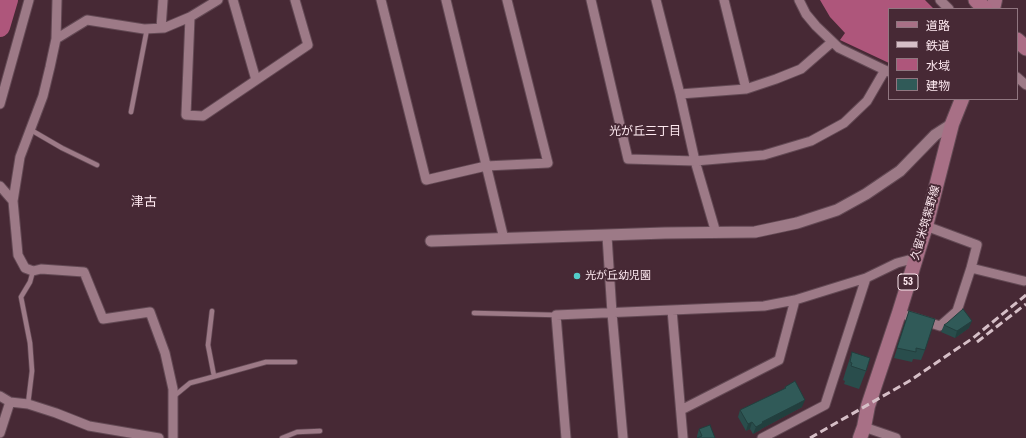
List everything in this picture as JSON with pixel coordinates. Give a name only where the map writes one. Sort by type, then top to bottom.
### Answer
[{"type":"highway","points":[[976,0],[991,5]]},
{"type":"highway","points":[[1018,41],[1026,48]]},
{"type":"main road","name":"久留米筑紫野線","points":[[862,433],[868,406],[926,226],[959,100]]},
{"type":"street","points":[[0,104],[29,0]]},
{"type":"street","points":[[57,0],[56,38],[43,96],[20,157],[13,201],[18,255],[25,268],[33,271],[41,269],[84,272],[103,319],[150,312],[165,352],[172,389],[173,438]]},
{"type":"street","points":[[160,28],[163,0]]},
{"type":"street","points":[[56,38],[87,20],[147,29],[160,28],[190,17],[218,0]]},
{"type":"street","points":[[233,0],[256,80]]},
{"type":"street","points":[[190,17],[186,115],[203,116],[308,45],[296,0]]},
{"type":"street","points":[[381,0],[426,180],[486,166],[548,163],[507,0]]},
{"type":"street","points":[[446,0],[504,239]]},
{"type":"street","points":[[591,0],[628,160],[695,160],[764,154],[811,141],[844,123],[867,101],[887,71],[839,48],[816,26],[806,14],[799,0]]},
{"type":"street","points":[[656,0],[695,160],[716,233]]},
{"type":"street","points":[[724,0],[746,89]]},
{"type":"street","points":[[940,0],[948,8]]},
{"type":"street","points":[[680,94],[746,89],[801,69],[832,42]]},
{"type":"street","points":[[1018,78],[1026,85]]},
{"type":"street","points":[[431,241],[755,232],[798,223],[837,210],[866,194],[900,171],[935,136],[952,124]]},
{"type":"street","points":[[0,186],[13,201]]},
{"type":"street","points":[[899,313],[940,326],[957,311],[971,268],[977,245],[926,226]]},
{"type":"street","points":[[607,236],[623,438]]},
{"type":"street","points":[[566,438],[556,315],[764,306],[795,300],[866,278],[897,263],[916,258]]},
{"type":"street","points":[[971,268],[1024,281]]},
{"type":"street","points":[[762,438],[825,405],[866,278]]},
{"type":"street","points":[[681,410],[779,360],[795,300]]},
{"type":"street","points":[[672,310],[683,438]]},
{"type":"street","points":[[0,396],[10,402],[28,404],[89,426],[159,438]]},
{"type":"street","points":[[0,434],[10,402]]},
{"type":"street","points":[[862,433],[896,438]]},
{"type":"lane","points":[[131,112],[147,29]]},
{"type":"lane","points":[[30,130],[97,165]]},
{"type":"lane","points":[[28,404],[32,371],[30,343],[21,297],[30,282],[33,271]]},
{"type":"lane","points":[[212,311],[208,345],[214,376]]},
{"type":"lane","points":[[474,313],[556,315]]},
{"type":"lane","points":[[173,397],[190,383],[214,376],[266,362],[295,362]]},
{"type":"lane","points":[[282,438],[297,432],[320,431]]},
{"type":"water","points":[[820,0],[925,0],[933,8],[888,8],[888,63],[840,40],[845,33],[830,17]]},
{"type":"building","points":[[963,309],[972,321],[957,331],[944,325],[947,323]]},
{"type":"building","points":[[909,311],[935,319],[925,350],[916,348],[916,352],[897,348]]},
{"type":"building","points":[[852,352],[870,358],[866,371],[851,366],[852,363],[850,362]]},
{"type":"building","points":[[795,381],[805,400],[762,422],[763,423],[756,427],[752,422],[748,424],[740,410],[786,388],[785,387]]},
{"type":"building","points":[[710,425],[715,438],[697,438],[702,436],[699,429]]},
{"type":"waterway","points":[[0,27],[8,0]]},
{"type":"railway","points":[[810,438],[911,380],[973,338],[1026,295]]},
{"type":"railway","points":[[977,342],[1026,304]]},
{"type":"place","name":"光が丘幼児園","points":[[577,276]]},
{"type":"district","name":"光が丘三丁目","points":[[645,132]]},
{"type":"district","name":"津古","points":[[144,203]]}]
